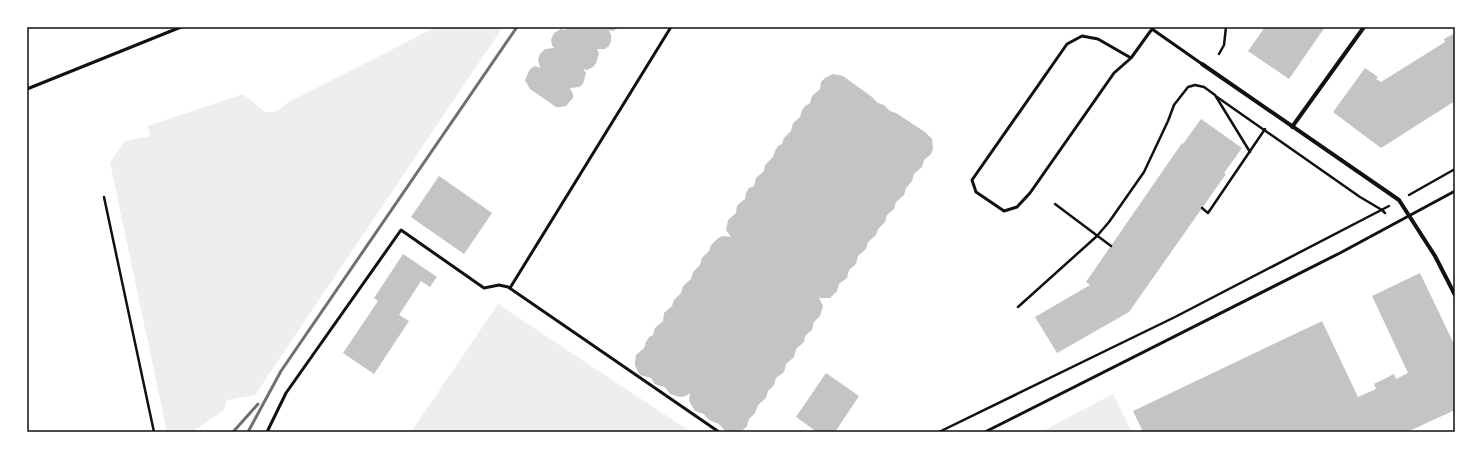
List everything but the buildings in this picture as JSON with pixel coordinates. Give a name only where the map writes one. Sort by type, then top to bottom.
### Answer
[{"type":"street","points":[[1292,127],[1364,27]]},
{"type":"street","points":[[1202,64],[1399,200],[1436,256],[1455,295]]},
{"type":"lane","points":[[27,89],[181,27]]},
{"type":"lane","points":[[510,288],[671,27]]},
{"type":"lane","points":[[1132,58],[1098,39],[1082,36],[1067,44],[972,180],[976,192],[1004,211],[1017,207],[1030,193],[1114,73],[1132,58],[1150,28],[1202,64]]},
{"type":"lane","points":[[985,432],[1263,293],[1411,216],[1455,191]]},
{"type":"lane","points":[[267,432],[286,393],[401,230],[484,288],[499,285],[510,288],[719,432]]},
{"type":"path","points":[[1219,54],[1224,46],[1226,27]]},
{"type":"path","points":[[1199,86],[1200,82]]},
{"type":"path","points":[[1018,307],[1097,236],[1109,222],[1144,172],[1174,106],[1188,87],[1195,85],[1204,87],[1385,213]]},
{"type":"path","points":[[1215,95],[1250,152]]},
{"type":"path","points":[[1202,208],[1208,212],[1265,129]]},
{"type":"path","points":[[1416,191],[1455,169]]},
{"type":"path","points":[[104,197],[154,432]]},
{"type":"path","points":[[1055,204],[1111,246]]},
{"type":"path","points":[[939,432],[1175,316],[1386,208]]},
{"type":"shaded area","points":[[436,27],[503,27],[255,395],[227,400],[224,410],[192,432],[167,432],[110,163],[124,141],[150,136],[148,126],[243,94],[265,112],[275,112],[289,102]]},
{"type":"shaded area","points":[[498,304],[691,432],[411,432]]},
{"type":"shaded area","points":[[1113,394],[1132,432],[1041,432]]},
{"type":"railway","points":[[248,432],[281,371],[517,27]]},
{"type":"railway","points":[[233,432],[258,404]]}]
